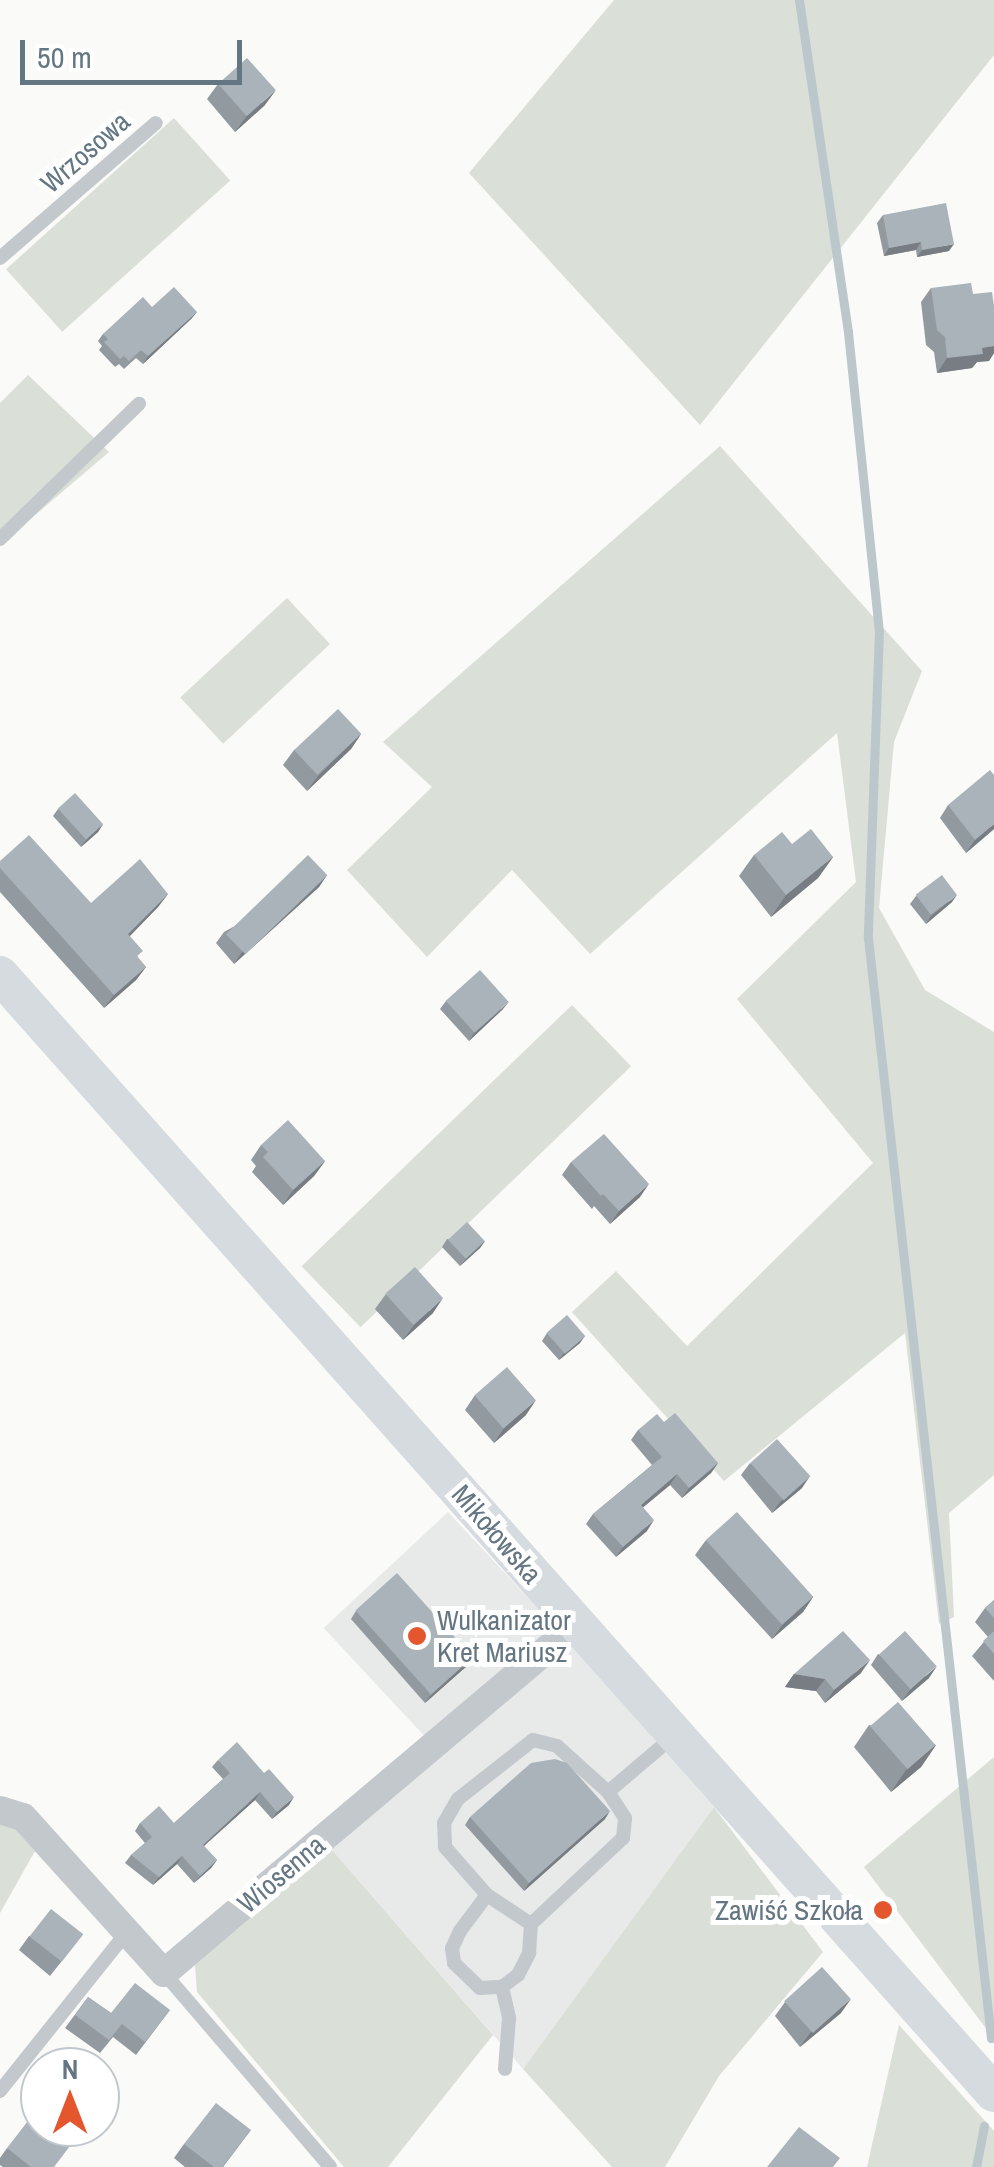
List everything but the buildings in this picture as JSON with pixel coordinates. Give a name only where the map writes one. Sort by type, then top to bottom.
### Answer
[{"type":"main road","name":"Mikołowska","points":[[0,976],[994,2093]]},
{"type":"street","name":"Wiosenna","points":[[164,1973],[576,1624]]},
{"type":"street","points":[[0,1810],[23,1817],[164,1973]]},
{"type":"lane","name":"Wrzosowa","points":[[0,258],[156,124]]},
{"type":"lane","points":[[0,538],[140,404]]},
{"type":"lane","points":[[608,1792],[675,1734]]},
{"type":"lane","points":[[487,1895],[452,1948],[454,1963],[465,1978],[480,1988],[502,1987],[518,1975],[529,1953],[531,1924],[623,1838],[625,1818],[608,1792],[568,1754],[544,1740],[520,1746],[483,1778],[449,1812],[442,1835],[444,1847],[487,1895],[531,1924]]},
{"type":"lane","points":[[0,2091],[127,1932]]},
{"type":"lane","points":[[164,1973],[330,2167]]},
{"type":"lane","points":[[502,1987],[509,2018],[504,2069]]},
{"type":"shaded area","points":[[614,0],[994,0],[994,55],[700,425],[469,173]]},
{"type":"shaded area","points":[[174,118],[230,180],[62,332],[6,269]]},
{"type":"shaded area","points":[[28,375],[109,452],[0,545],[0,403]]},
{"type":"shaded area","points":[[720,446],[922,671],[894,742],[879,908],[925,990],[994,1032],[994,1475],[949,1513],[954,1617],[939,1624],[905,1333],[724,1481],[572,1312],[616,1271],[687,1346],[873,1163],[737,999],[856,882],[837,733],[590,954],[512,870],[427,957],[347,870],[432,787],[383,742]]},
{"type":"shaded area","points":[[287,598],[330,644],[223,744],[180,698]]},
{"type":"shaded area","points":[[572,1005],[631,1066],[361,1327],[302,1266]]},
{"type":"shaded area","points":[[448,1512],[556,1628],[432,1744],[324,1628]]},
{"type":"shaded area","points":[[569,1643],[714,1807],[523,2069],[332,1850]]},
{"type":"shaded area","points":[[994,1757],[994,2039],[864,1867]]},
{"type":"shaded area","points":[[714,1807],[823,1952],[719,2076],[665,2167],[612,2167],[523,2069]]},
{"type":"shaded area","points":[[0,1822],[13,1827],[35,1851],[0,1913]]},
{"type":"shaded area","points":[[332,1850],[493,2035],[388,2167],[344,2167],[197,1992],[195,1965]]},
{"type":"shaded area","points":[[899,2025],[994,2131],[994,2167],[867,2167]]},
{"type":"waterway","points":[[799,0],[848,332],[879,631],[868,938],[991,2038]]},
{"type":"waterway","points":[[976,2167],[984,2126]]},
{"type":"place","name":"Wulkanizator Kret Mariusz","points":[[417,1636]]},
{"type":"place","name":"Zawiść Szkoła","points":[[883,1910]]}]
